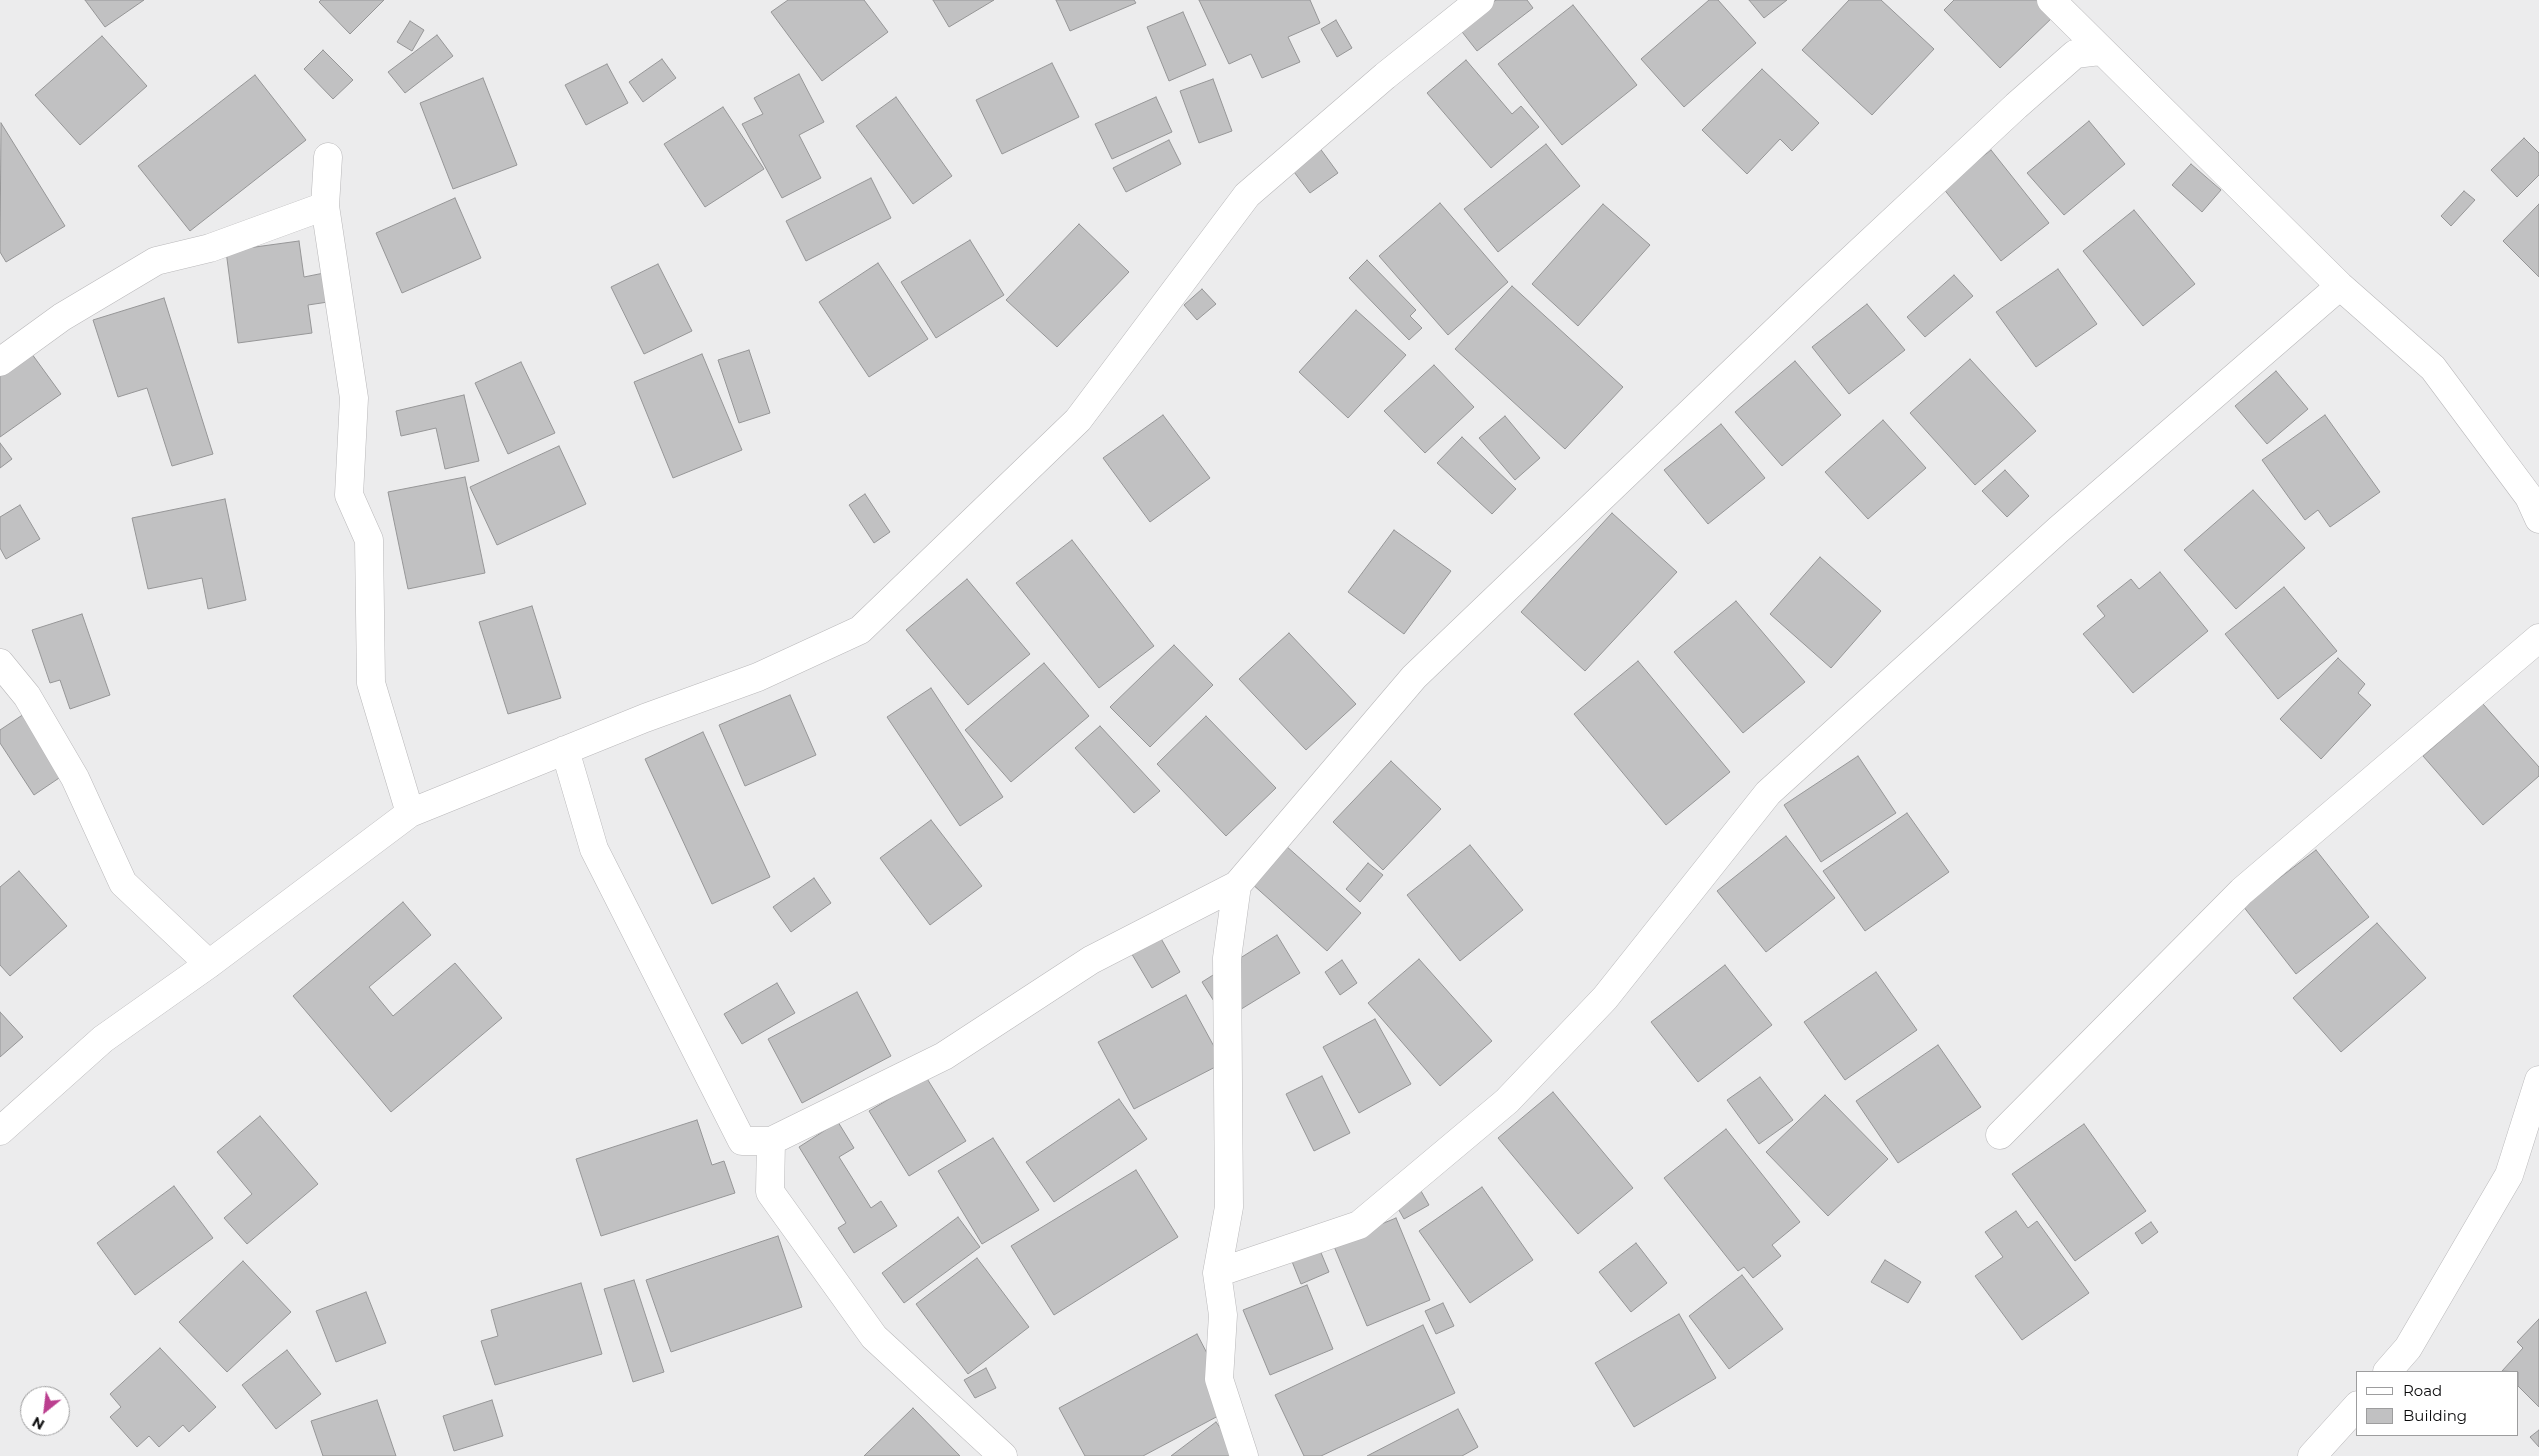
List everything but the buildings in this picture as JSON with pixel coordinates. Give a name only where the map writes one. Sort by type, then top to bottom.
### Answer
[{"type":"street","points":[[0,1132],[103,1039],[209,964],[410,813],[645,718],[758,677],[860,630],[1078,420],[1247,195],[1385,76],[1480,0]]},
{"type":"street","points":[[2051,0],[2100,51],[2340,286],[2433,368],[2529,498],[2539,519]]},
{"type":"street","points":[[565,750],[594,849],[742,1141],[771,1141],[944,1056],[1091,960],[1237,885],[1414,677],[1808,300],[2016,106],[2075,54],[2100,51]]},
{"type":"street","points":[[328,157],[325,206],[354,398],[349,495],[369,540],[371,683],[410,813]]},
{"type":"street","points":[[0,362],[62,317],[156,261],[210,248],[325,206]]},
{"type":"street","points":[[1217,1273],[1360,1225],[1507,1101],[1605,998],[1768,793],[2058,530],[2340,286]]},
{"type":"street","points":[[2000,1135],[2242,891],[2539,638]]},
{"type":"street","points":[[0,663],[26,696],[75,778],[123,883],[209,964]]},
{"type":"street","points":[[1237,885],[1226,958],[1229,1207],[1217,1273],[1223,1316],[1219,1378],[1244,1456]]},
{"type":"street","points":[[2388,1371],[2408,1348],[2509,1176],[2539,1080]]},
{"type":"street","points":[[771,1141],[770,1192],[874,1337],[1003,1456]]},
{"type":"street","points":[[2312,1456],[2356,1406]]}]
